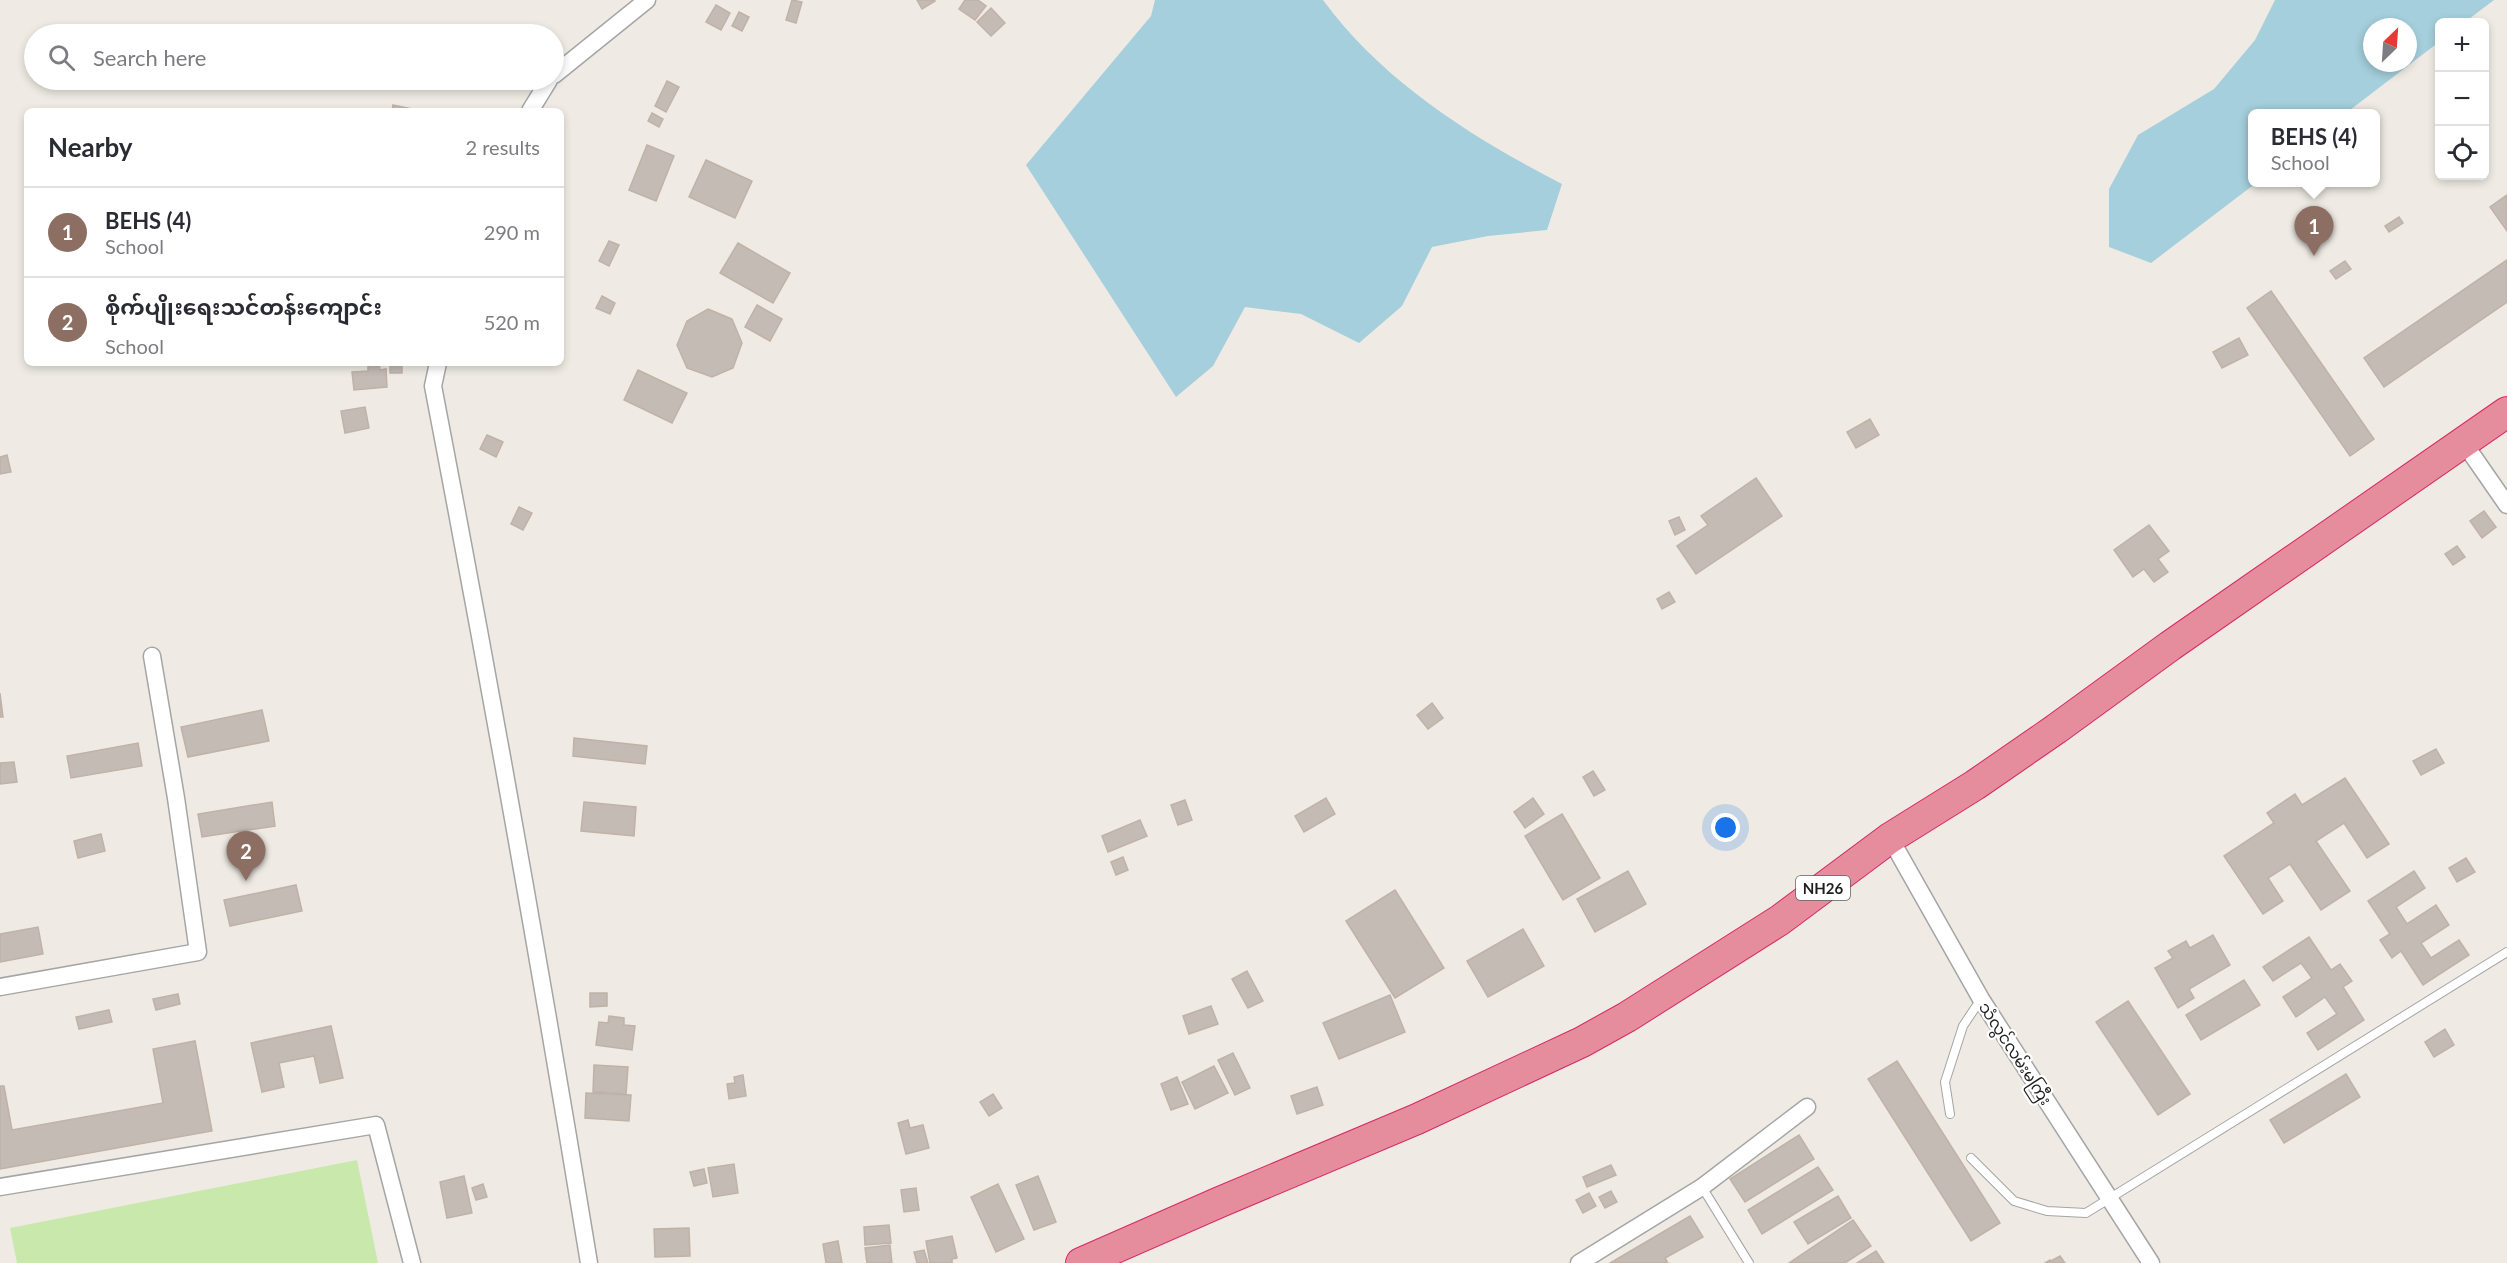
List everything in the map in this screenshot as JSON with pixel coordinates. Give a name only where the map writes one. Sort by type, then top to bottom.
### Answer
[{"type":"highway","name":"NH26","points":[[1081,1263],[1120,1255],[1417,1119],[1582,1042],[1673,989],[1780,920],[1890,838],[1975,785],[2170,646],[2507,412]]},
{"type":"street","points":[[564,67],[648,0]]},
{"type":"street","points":[[532,108],[543,90]]},
{"type":"street","points":[[437,366],[433,386],[487,668],[589,1263]]},
{"type":"street","points":[[2464,443],[2507,505]]},
{"type":"street","points":[[0,987],[198,952],[176,798],[152,656]]},
{"type":"street","name":"သံလွင်လမ်းမကြီး","points":[[1890,838],[1981,999],[2151,1263]]},
{"type":"street","points":[[1579,1263],[1702,1187],[1806,1107]]},
{"type":"street","points":[[0,1187],[376,1125],[412,1263]]},
{"type":"lane","points":[[1971,1158],[2014,1201],[2047,1211],[2086,1213],[2507,952]]},
{"type":"lane","points":[[1950,1114],[1945,1082],[1963,1026],[1981,999]]},
{"type":"lane","points":[[1702,1187],[1749,1263]]},
{"type":"green space","points":[[357,1160],[378,1263],[17,1263],[10,1228]]},
{"type":"water","points":[[1155,0],[1323,0],[1373,57],[1432,106],[1496,147],[1562,184],[1547,230],[1488,236],[1432,247],[1402,306],[1359,343],[1301,314],[1245,307],[1213,366],[1176,397],[1026,165],[1151,16]]},
{"type":"water","points":[[2275,0],[2494,0],[2470,18],[2435,18],[2435,45],[2417,59],[2417,18],[2363,18],[2363,72],[2400,72],[2351,109],[2248,109],[2248,187],[2251,187],[2151,263],[2109,247],[2109,189],[2138,135],[2214,89],[2255,40]]},
{"type":"building","points":[[792,0],[802,2],[796,23],[786,20]]},
{"type":"building","points":[[917,0],[934,0],[935,1],[922,9]]},
{"type":"building","points":[[965,0],[978,0],[986,6],[975,20],[959,9]]},
{"type":"building","points":[[716,5],[730,13],[721,30],[706,22]]},
{"type":"building","points":[[991,8],[1005,23],[991,36],[977,22]]},
{"type":"building","points":[[739,12],[749,17],[742,31],[732,26]]},
{"type":"building","points":[[667,81],[679,87],[666,112],[655,106]]},
{"type":"building","points":[[652,113],[663,119],[659,127],[648,121]]},
{"type":"building","points":[[647,145],[674,156],[656,201],[629,190]]},
{"type":"building","points":[[706,160],[752,181],[735,218],[689,197]]},
{"type":"building","points":[[2507,195],[2507,231],[2490,207]]},
{"type":"building","points":[[2399,217],[2403,223],[2389,232],[2385,226]]},
{"type":"building","points":[[609,241],[619,245],[609,266],[599,261]]},
{"type":"building","points":[[738,243],[790,273],[773,303],[720,273]]},
{"type":"building","points":[[2507,260],[2507,302],[2384,387],[2364,358]]},
{"type":"building","points":[[2345,261],[2351,269],[2336,279],[2330,271]]},
{"type":"building","points":[[2271,291],[2374,439],[2350,456],[2247,308]]},
{"type":"building","points":[[602,296],[615,303],[610,314],[596,308]]},
{"type":"building","points":[[757,305],[782,319],[770,341],[745,327]]},
{"type":"building","points":[[708,309],[732,319],[742,343],[733,368],[712,377],[687,368],[677,345],[687,321]]},
{"type":"building","points":[[2239,338],[2248,355],[2222,368],[2213,352]]},
{"type":"building","points":[[368,366],[379,366],[380,370],[386,369],[387,387],[354,390],[352,372],[368,371]]},
{"type":"building","points":[[390,366],[402,366],[402,373],[390,373]]},
{"type":"building","points":[[638,370],[687,393],[672,423],[624,400]]},
{"type":"building","points":[[365,407],[369,428],[345,433],[341,411]]},
{"type":"building","points":[[1870,419],[1879,435],[1856,448],[1847,432]]},
{"type":"building","points":[[487,435],[503,442],[496,457],[480,449]]},
{"type":"building","points":[[7,455],[11,472],[0,474],[0,457]]},
{"type":"building","points":[[1756,478],[1782,516],[1696,574],[1677,546],[1708,525],[1701,516]]},
{"type":"building","points":[[519,507],[532,513],[523,530],[511,524]]},
{"type":"building","points":[[2484,511],[2496,527],[2482,538],[2470,521]]},
{"type":"building","points":[[1679,517],[1685,530],[1675,535],[1669,521]]},
{"type":"building","points":[[2149,525],[2169,551],[2158,559],[2168,572],[2154,582],[2144,569],[2133,577],[2114,550]]},
{"type":"building","points":[[2457,546],[2465,557],[2453,565],[2445,554]]},
{"type":"building","points":[[1669,592],[1675,602],[1662,609],[1657,599]]},
{"type":"building","points":[[0,693],[3,717],[0,717]]},
{"type":"building","points":[[1432,703],[1443,718],[1428,729],[1417,715]]},
{"type":"building","points":[[262,710],[269,741],[188,757],[181,727]]},
{"type":"building","points":[[574,738],[647,746],[645,764],[573,756]]},
{"type":"building","points":[[138,743],[142,766],[71,778],[67,756]]},
{"type":"building","points":[[2436,749],[2444,763],[2421,775],[2413,761]]},
{"type":"building","points":[[14,762],[17,782],[0,784],[0,763]]},
{"type":"building","points":[[1593,771],[1605,790],[1594,796],[1583,777]]},
{"type":"building","points":[[2345,778],[2389,844],[2367,858],[2344,823],[2316,841],[2350,891],[2321,910],[2290,864],[2268,878],[2283,901],[2263,914],[2224,856],[2274,823],[2267,813],[2295,794],[2302,805]]},
{"type":"building","points":[[1326,798],[1335,814],[1304,832],[1295,816]]},
{"type":"building","points":[[1533,798],[1544,814],[1525,828],[1514,812]]},
{"type":"building","points":[[1185,800],[1192,820],[1178,825],[1171,805]]},
{"type":"building","points":[[272,802],[275,826],[202,837],[198,814]]},
{"type":"building","points":[[584,802],[636,807],[634,836],[581,831]]},
{"type":"building","points":[[1562,814],[1600,878],[1563,900],[1525,836]]},
{"type":"building","points":[[1140,820],[1147,836],[1108,852],[1102,836]]},
{"type":"building","points":[[101,834],[105,851],[78,858],[74,841]]},
{"type":"building","points":[[1123,857],[1128,870],[1116,875],[1111,862]]},
{"type":"building","points":[[2466,858],[2475,872],[2457,882],[2449,868]]},
{"type":"building","points":[[1628,871],[1646,904],[1595,932],[1577,899]]},
{"type":"building","points":[[2414,871],[2425,888],[2396,907],[2407,924],[2436,905],[2449,925],[2421,943],[2431,958],[2459,940],[2469,955],[2423,985],[2401,951],[2392,958],[2380,940],[2390,934],[2368,901]]},
{"type":"building","points":[[296,885],[302,911],[230,926],[224,900]]},
{"type":"building","points":[[1395,890],[1444,968],[1395,998],[1346,921]]},
{"type":"building","points":[[38,927],[43,954],[0,962],[0,934]]},
{"type":"building","points":[[1523,929],[1544,966],[1488,997],[1467,961]]},
{"type":"building","points":[[2213,935],[2230,965],[2189,989],[2194,998],[2178,1008],[2155,968],[2173,958],[2168,951],[2186,941],[2190,948]]},
{"type":"building","points":[[2309,937],[2331,970],[2340,964],[2352,981],[2343,987],[2364,1020],[2318,1050],[2307,1033],[2337,1014],[2325,997],[2296,1017],[2283,997],[2312,978],[2301,963],[2273,981],[2263,967]]},
{"type":"building","points":[[1247,971],[1263,1001],[1248,1008],[1232,979]]},
{"type":"building","points":[[2244,980],[2260,1005],[2201,1040],[2186,1015]]},
{"type":"building","points":[[590,993],[607,993],[607,1006],[590,1007]]},
{"type":"building","points":[[178,994],[180,1004],[156,1010],[153,999]]},
{"type":"building","points":[[1390,995],[1405,1032],[1339,1059],[1323,1023]]},
{"type":"building","points":[[2128,1001],[2190,1094],[2158,1115],[2096,1022]]},
{"type":"building","points":[[1211,1006],[1218,1024],[1189,1034],[1183,1016]]},
{"type":"building","points":[[109,1010],[112,1022],[79,1029],[76,1017]]},
{"type":"building","points":[[609,1016],[624,1018],[624,1025],[635,1026],[632,1050],[596,1045],[599,1022],[608,1023]]},
{"type":"building","points":[[331,1026],[343,1078],[320,1083],[314,1056],[279,1063],[284,1087],[262,1092],[251,1043]]},
{"type":"building","points":[[2445,1029],[2454,1045],[2434,1057],[2425,1042]]},
{"type":"building","points":[[195,1041],[212,1131],[0,1169],[0,1086],[4,1086],[12,1130],[163,1103],[153,1049]]},
{"type":"building","points":[[1233,1053],[1250,1088],[1235,1095],[1218,1060]]},
{"type":"building","points":[[1897,1061],[2000,1223],[1971,1241],[1868,1079]]},
{"type":"building","points":[[594,1065],[628,1067],[626,1094],[593,1092]]},
{"type":"building","points":[[1214,1066],[1228,1093],[1195,1109],[1182,1082]]},
{"type":"building","points":[[2346,1074],[2360,1097],[2284,1143],[2270,1120]]},
{"type":"building","points":[[743,1075],[746,1096],[729,1099],[727,1084],[735,1083],[734,1077]]},
{"type":"building","points":[[1177,1077],[1188,1104],[1171,1110],[1161,1084]]},
{"type":"building","points":[[1317,1087],[1323,1105],[1297,1114],[1291,1096]]},
{"type":"building","points":[[586,1093],[631,1095],[629,1121],[585,1118]]},
{"type":"building","points":[[993,1094],[1002,1108],[989,1116],[980,1102]]},
{"type":"building","points":[[908,1120],[910,1128],[923,1125],[929,1148],[906,1154],[898,1123]]},
{"type":"building","points":[[1799,1135],[1814,1159],[1745,1202],[1730,1179]]},
{"type":"building","points":[[734,1164],[738,1193],[713,1197],[708,1168]]},
{"type":"building","points":[[1611,1165],[1616,1175],[1587,1187],[1583,1177]]},
{"type":"building","points":[[1818,1167],[1833,1190],[1762,1234],[1748,1210]]},
{"type":"building","points":[[704,1169],[707,1183],[694,1186],[690,1172]]},
{"type":"building","points":[[464,1176],[472,1213],[447,1218],[440,1182]]},
{"type":"building","points":[[1038,1176],[1056,1222],[1034,1230],[1016,1185]]},
{"type":"building","points":[[483,1184],[487,1197],[476,1200],[472,1188]]},
{"type":"building","points":[[998,1184],[1024,1239],[996,1252],[971,1197]]},
{"type":"building","points":[[916,1188],[919,1210],[904,1212],[901,1190]]},
{"type":"building","points":[[1611,1191],[1617,1202],[1605,1208],[1599,1197]]},
{"type":"building","points":[[1589,1193],[1596,1206],[1583,1213],[1576,1200]]},
{"type":"building","points":[[1838,1196],[1851,1218],[1808,1244],[1794,1222]]},
{"type":"building","points":[[1690,1216],[1703,1237],[1665,1258],[1668,1263],[1610,1263]]},
{"type":"building","points":[[1853,1220],[1871,1246],[1845,1263],[1789,1263]]},
{"type":"building","points":[[889,1225],[891,1243],[865,1245],[864,1227]]},
{"type":"building","points":[[689,1228],[690,1256],[655,1257],[654,1229]]},
{"type":"building","points":[[952,1236],[957,1258],[952,1259],[952,1263],[930,1263],[926,1241]]},
{"type":"building","points":[[838,1241],[842,1263],[826,1263],[823,1244]]},
{"type":"building","points":[[890,1245],[892,1263],[867,1263],[865,1248]]},
{"type":"building","points":[[924,1250],[928,1263],[917,1263],[914,1252]]},
{"type":"building","points":[[1876,1251],[1884,1263],[1857,1263]]},
{"type":"building","points":[[2060,1256],[2065,1263],[2045,1263],[2051,1261]]},
{"type":"place","name":"BEHS (4)","points":[[2314,256]]},
{"type":"place","name":"စိုက်ပျိုးရေးသင်တန်းကျောင်း","points":[[246,881]]}]
